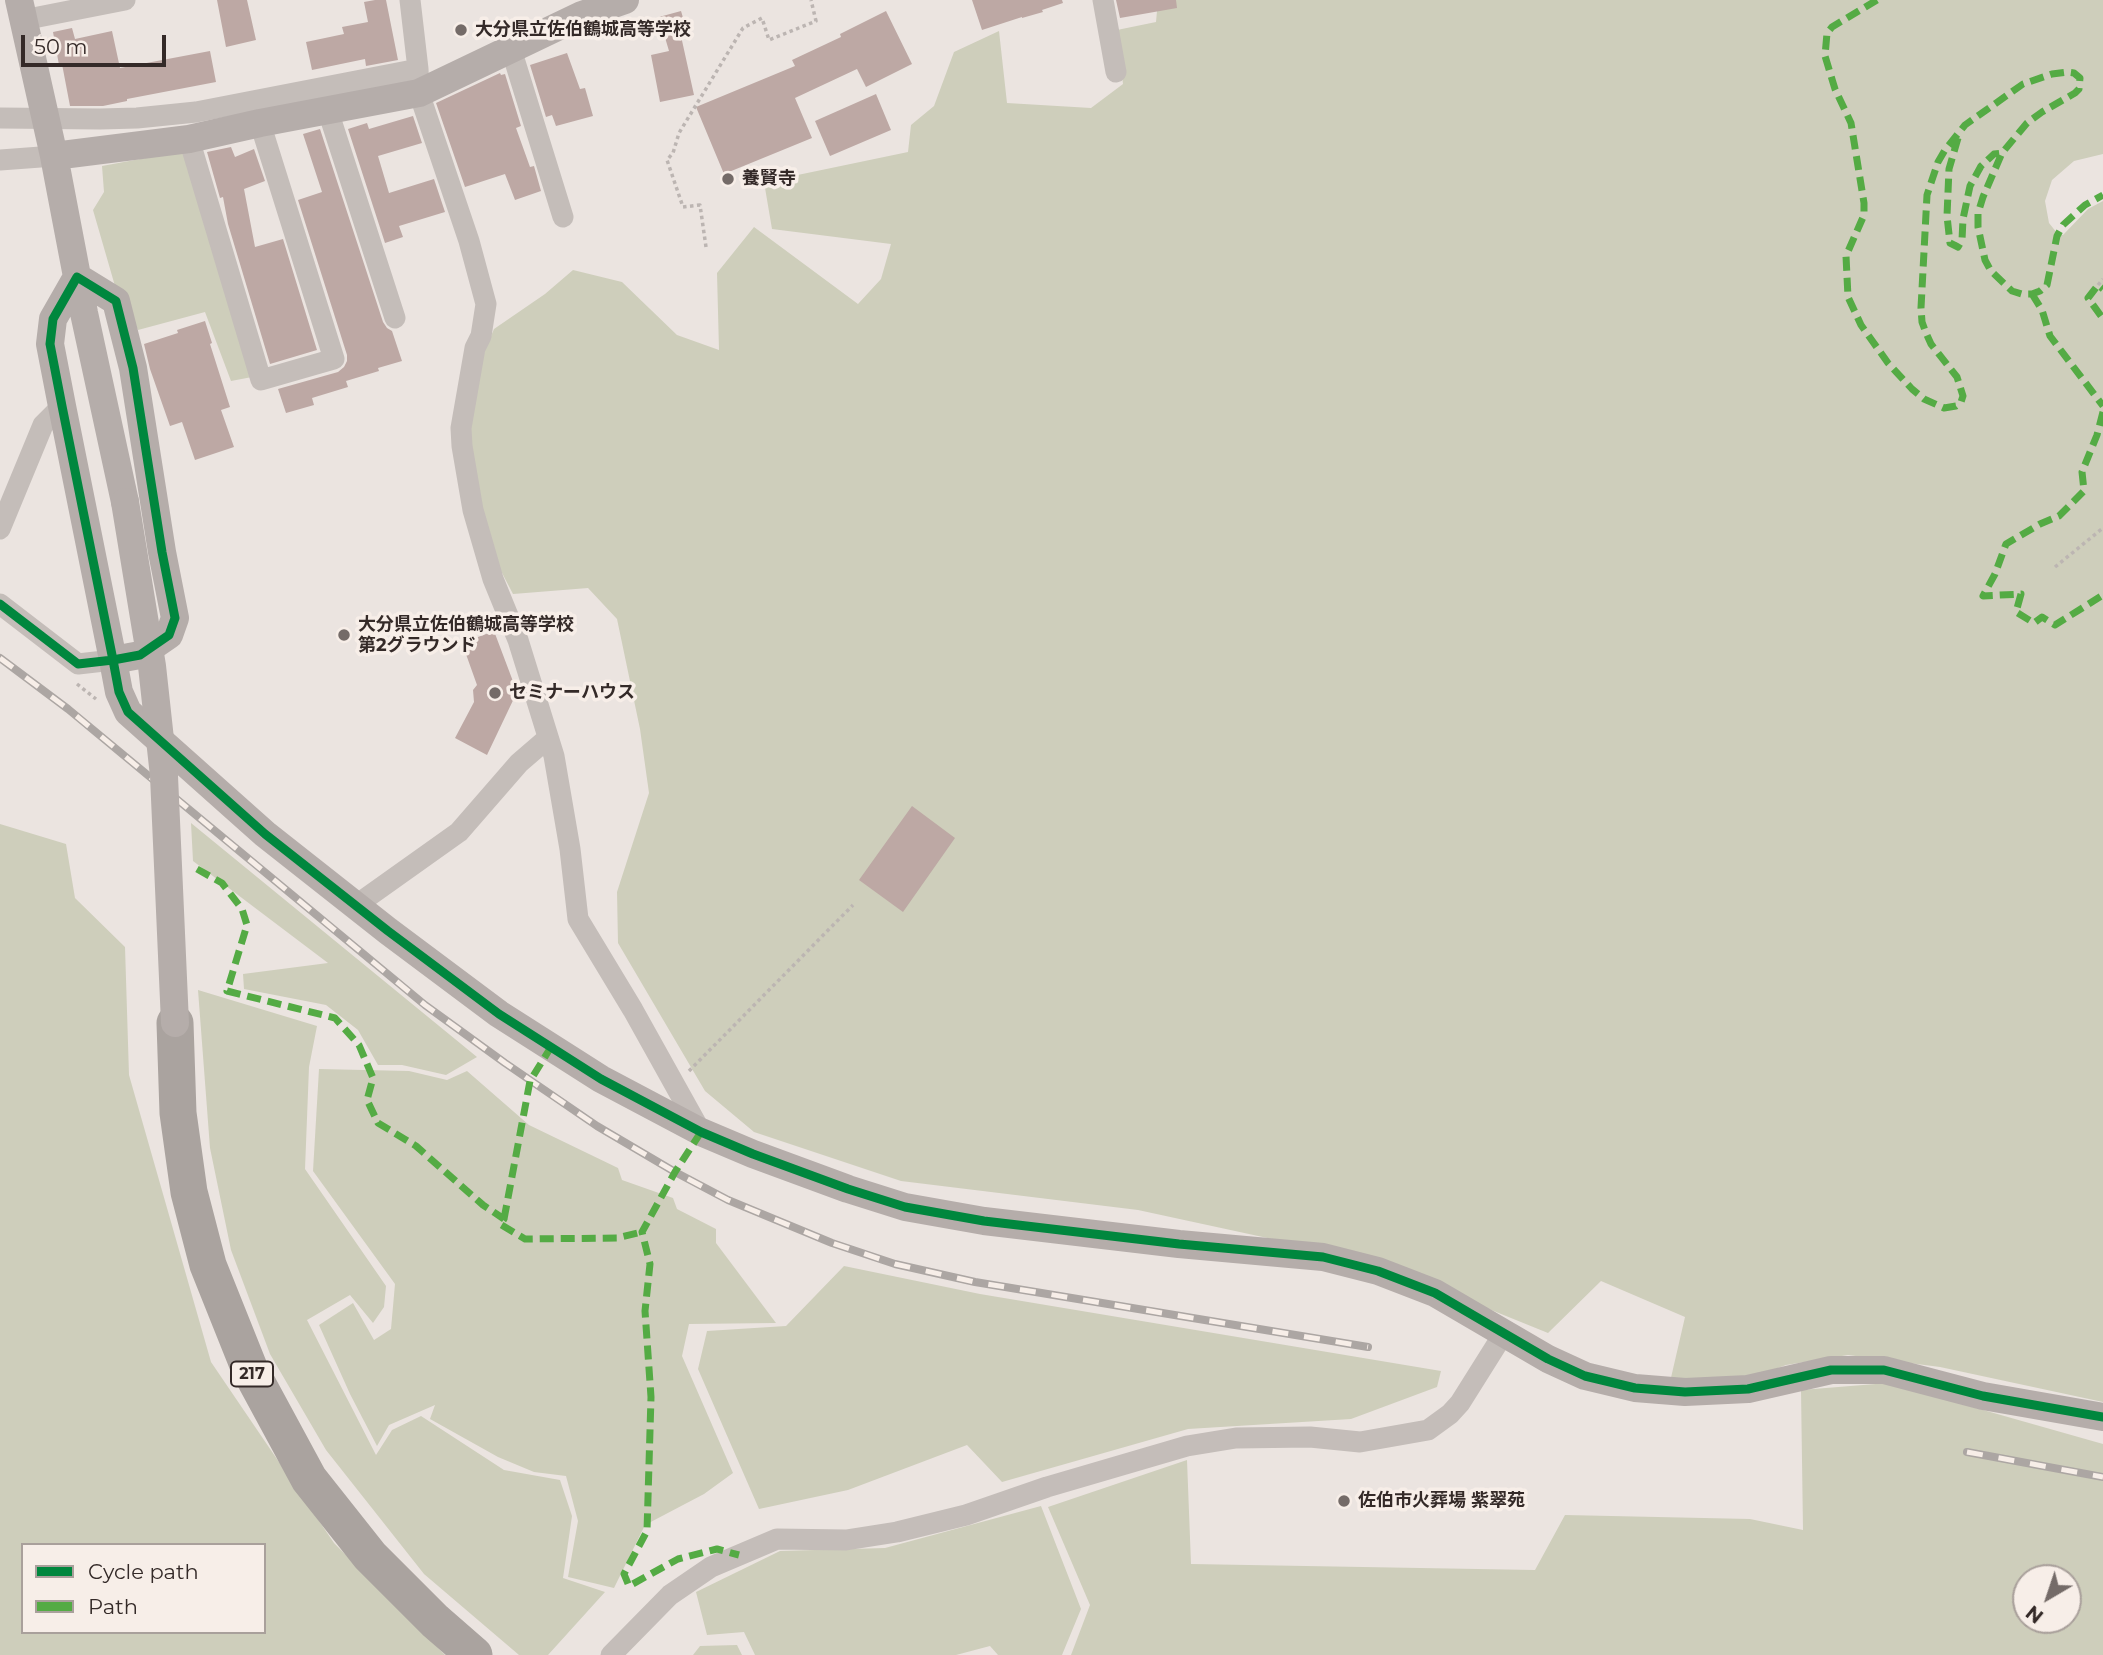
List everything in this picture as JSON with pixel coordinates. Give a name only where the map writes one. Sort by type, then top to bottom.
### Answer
[{"type":"highway","name":"217","points":[[175,1023],[178,1114],[189,1192],[208,1265],[250,1370],[309,1479],[379,1565],[435,1621],[474,1655]]},
{"type":"street","points":[[125,0],[21,10],[125,502],[152,666],[164,776],[175,1023]]},
{"type":"street","points":[[410,0],[419,81],[486,304],[461,428],[473,510],[493,579],[517,640],[554,756],[570,849],[578,919],[680,1080],[701,1132]]},
{"type":"street","points":[[0,160],[189,139],[260,122],[328,111],[511,49],[582,15],[625,0]]},
{"type":"street","points":[[1103,0],[1116,72]]},
{"type":"street","points":[[511,49],[563,218]]},
{"type":"street","points":[[0,118],[137,118],[419,81]]},
{"type":"street","points":[[328,111],[395,318]]},
{"type":"street","points":[[189,139],[261,380],[334,359],[260,122]]},
{"type":"street","points":[[77,277],[53,318],[50,344],[119,692],[128,712],[265,834],[355,906],[499,1014],[601,1079],[701,1132],[753,1154],[905,1207],[998,1223],[1323,1257],[1378,1270],[1435,1293],[1548,1359],[1585,1376],[1635,1388],[1685,1392],[1748,1389],[1831,1370],[1884,1370],[1983,1396],[2103,1417]]},
{"type":"street","points":[[0,604],[78,664],[141,655],[169,635],[175,618],[133,368],[116,301],[77,277]]},
{"type":"street","points":[[0,529],[43,425],[62,406]]},
{"type":"street","points":[[355,906],[459,832],[519,763],[548,738]]},
{"type":"street","points":[[611,1655],[670,1595],[711,1567],[777,1539],[846,1540],[897,1532],[965,1515],[1047,1487],[1187,1446],[1236,1438],[1310,1437],[1360,1442],[1428,1430],[1460,1403],[1504,1333]]},
{"type":"path","points":[[706,247],[700,205],[683,208],[667,160],[673,153],[679,133],[743,28],[762,19],[769,40],[804,26],[816,21],[811,0]]},
{"type":"path","points":[[2098,285],[2103,279]]},
{"type":"path","points":[[2055,567],[2103,528]]},
{"type":"path","points":[[680,1080],[853,905]]},
{"type":"green space","points":[[1158,0],[2103,0],[2103,154],[2074,161],[2052,180],[2045,201],[2049,223],[2057,233],[2063,235],[2088,209],[2103,201],[2103,1402],[1940,1367],[1848,1355],[1786,1365],[1746,1380],[1670,1382],[1685,1317],[1601,1281],[1548,1333],[1437,1288],[1309,1247],[1138,1210],[901,1181],[754,1132],[705,1091],[618,943],[617,892],[649,793],[640,729],[617,619],[588,588],[513,594],[490,550],[469,439],[478,367],[494,329],[545,294],[573,270],[622,282],[677,335],[719,350],[717,273],[754,227],[858,304],[881,279],[891,244],[772,229],[764,182],[908,152],[911,125],[934,106],[954,52],[999,31],[1007,103],[1091,108],[1123,84],[1117,30],[1156,22]]},
{"type":"green space","points":[[184,151],[252,377],[231,381],[205,312],[138,330],[115,286],[93,210],[104,192],[102,166]]},
{"type":"green space","points":[[191,823],[477,1057],[446,1075],[402,1065],[378,1065],[358,1030],[326,1005],[244,989],[243,974],[328,963],[193,861]]},
{"type":"green space","points":[[0,824],[66,844],[75,898],[125,947],[129,1075],[211,1362],[334,1543],[445,1655],[0,1655]]},
{"type":"green space","points":[[198,990],[317,1026],[309,1067],[305,1169],[386,1286],[384,1307],[373,1323],[350,1295],[307,1320],[376,1455],[392,1430],[421,1416],[504,1470],[560,1480],[572,1516],[563,1578],[605,1592],[548,1655],[519,1655],[424,1574],[326,1450],[270,1354],[231,1250],[210,1148]]},
{"type":"green space","points":[[319,1069],[409,1071],[447,1080],[467,1071],[529,1125],[618,1168],[622,1180],[673,1198],[677,1209],[716,1229],[716,1243],[776,1323],[689,1324],[682,1356],[733,1473],[704,1494],[645,1525],[614,1588],[568,1577],[578,1521],[566,1476],[534,1472],[498,1457],[430,1419],[435,1405],[389,1425],[377,1446],[319,1325],[353,1303],[374,1340],[391,1329],[395,1284],[313,1171]]},
{"type":"green space","points":[[844,1266],[980,1294],[1441,1371],[1437,1387],[1351,1419],[1188,1429],[1002,1482],[967,1445],[848,1490],[759,1509],[698,1369],[707,1331],[786,1326]]},
{"type":"green space","points":[[1888,1383],[2103,1444],[2103,1655],[1071,1655],[1090,1605],[1048,1507],[1187,1460],[1191,1564],[1535,1570],[1565,1515],[1750,1519],[1803,1530],[1801,1390]]},
{"type":"green space","points":[[1041,1506],[1081,1609],[1062,1655],[998,1655],[990,1646],[956,1655],[755,1655],[744,1632],[707,1635],[696,1592],[780,1551],[885,1548]]},
{"type":"green space","points":[[737,1645],[742,1655],[693,1655],[700,1646]]},
{"type":"building","points":[[217,0],[247,0],[256,40],[226,47]]},
{"type":"building","points":[[386,0],[398,60],[366,66],[365,59],[312,70],[306,42],[344,34],[342,27],[368,22],[364,2]]},
{"type":"building","points":[[972,0],[1062,0],[1063,3],[1042,10],[1043,12],[982,30]]},
{"type":"building","points":[[1116,0],[1176,0],[1177,8],[1120,18]]},
{"type":"building","points":[[681,11],[688,34],[681,36],[694,95],[660,102],[651,55],[669,51],[659,17]]},
{"type":"building","points":[[886,11],[912,64],[866,87],[857,69],[795,98],[812,138],[724,174],[696,107],[795,66],[792,60],[841,37],[840,34]]},
{"type":"building","points":[[72,28],[75,39],[112,31],[120,68],[210,51],[216,82],[103,106],[70,106],[53,32]]},
{"type":"building","points":[[567,53],[580,89],[585,88],[593,116],[556,126],[552,115],[546,117],[530,65]]},
{"type":"building","points":[[500,73],[505,74],[521,126],[516,128],[530,167],[534,166],[541,191],[515,200],[505,174],[465,187],[436,103]]},
{"type":"building","points":[[876,94],[891,130],[830,156],[815,121]]},
{"type":"building","points":[[413,116],[422,143],[378,156],[389,193],[434,179],[445,212],[399,226],[403,237],[385,243],[348,129],[367,123],[369,129]]},
{"type":"building","points":[[320,129],[383,322],[392,331],[402,361],[346,381],[348,387],[312,398],[314,405],[286,413],[278,389],[338,372],[347,361],[298,200],[322,192],[303,134]]},
{"type":"building","points":[[231,147],[235,157],[254,149],[265,181],[244,189],[255,247],[283,239],[317,350],[270,364],[228,224],[223,197],[220,198],[207,152]]},
{"type":"building","points":[[205,321],[230,407],[221,410],[234,447],[195,460],[182,422],[170,426],[144,344]]},
{"type":"building","name":"セミナーハウス","points":[[494,631],[517,692],[487,755],[455,738],[474,702],[473,690],[477,685],[462,643]]},
{"type":"building","points":[[912,806],[955,838],[903,912],[859,880]]},
{"type":"railway","points":[[0,658],[68,709],[425,1005],[597,1126],[728,1200],[832,1243],[895,1264],[975,1282],[1368,1347]]},
{"type":"railway","points":[[1967,1452],[2103,1477]]},
{"type":"marked path","points":[[1877,0],[1832,27],[1827,33],[1825,56],[1835,89],[1851,123],[1864,203],[1864,215],[1846,256],[1848,297],[1861,325],[1888,363],[1912,389],[1924,399],[1944,408],[1956,406],[1963,396],[1957,377],[1931,344],[1922,322],[1921,308],[1927,195],[1938,162],[1965,125],[2023,84],[2067,72],[2080,78],[2079,89],[2075,93],[2027,123],[2002,153],[1983,197],[1978,213],[1978,227],[1985,260],[1991,271],[2012,291],[2032,294],[2047,285],[2057,236],[2063,225],[2085,205],[2103,195]]},
{"type":"marked path","points":[[1958,138],[1949,169],[1947,216],[1950,243],[1958,247],[1962,240],[1970,186],[1981,166],[1994,154],[2002,153]]},
{"type":"marked path","points":[[2101,316],[2088,298],[2098,285],[2103,289]]},
{"type":"marked path","points":[[2032,294],[2042,310],[2050,336],[2103,406]]},
{"type":"marked path","points":[[2103,412],[2082,472],[2084,491],[2059,516],[2006,544],[1983,596],[2021,594],[2016,612],[2034,623],[2042,617],[2055,625],[2103,595]]},
{"type":"marked path","points":[[197,869],[222,883],[242,909],[247,925],[227,991],[335,1018],[359,1045],[373,1078],[367,1100],[378,1123],[416,1146],[483,1205],[504,1219],[500,1224],[525,1239],[617,1238],[642,1232]]},
{"type":"marked path","points":[[504,1219],[530,1081],[551,1047]]},
{"type":"marked path","points":[[701,1132],[642,1232],[650,1264],[645,1311],[651,1397],[647,1531],[624,1574],[629,1586],[678,1559],[717,1549],[739,1555]]},
{"type":"cycle path","points":[[0,604],[78,664],[113,660],[140,655],[169,635],[175,618],[133,368],[116,301],[77,277],[53,319],[50,344],[113,660],[119,692],[128,712],[265,834],[388,931],[499,1014],[601,1079],[701,1132],[753,1154],[905,1207],[984,1221],[1179,1244],[1323,1257],[1378,1271],[1435,1293],[1548,1359],[1585,1376],[1635,1388],[1685,1392],[1748,1389],[1831,1370],[1884,1370],[1983,1396],[2103,1417]]},
{"type":"place","name":"大分県立佐伯鶴城高等学校","points":[[461,30]]},
{"type":"place","name":"養賢寺","points":[[728,179]]},
{"type":"place","name":"大分県立佐伯鶴城高等学校 第2グラウンド","points":[[344,635]]},
{"type":"place","name":"セミナーハウス","points":[[495,693]]},
{"type":"place","name":"佐伯市火葬場 紫翠苑","points":[[1344,1501]]}]
